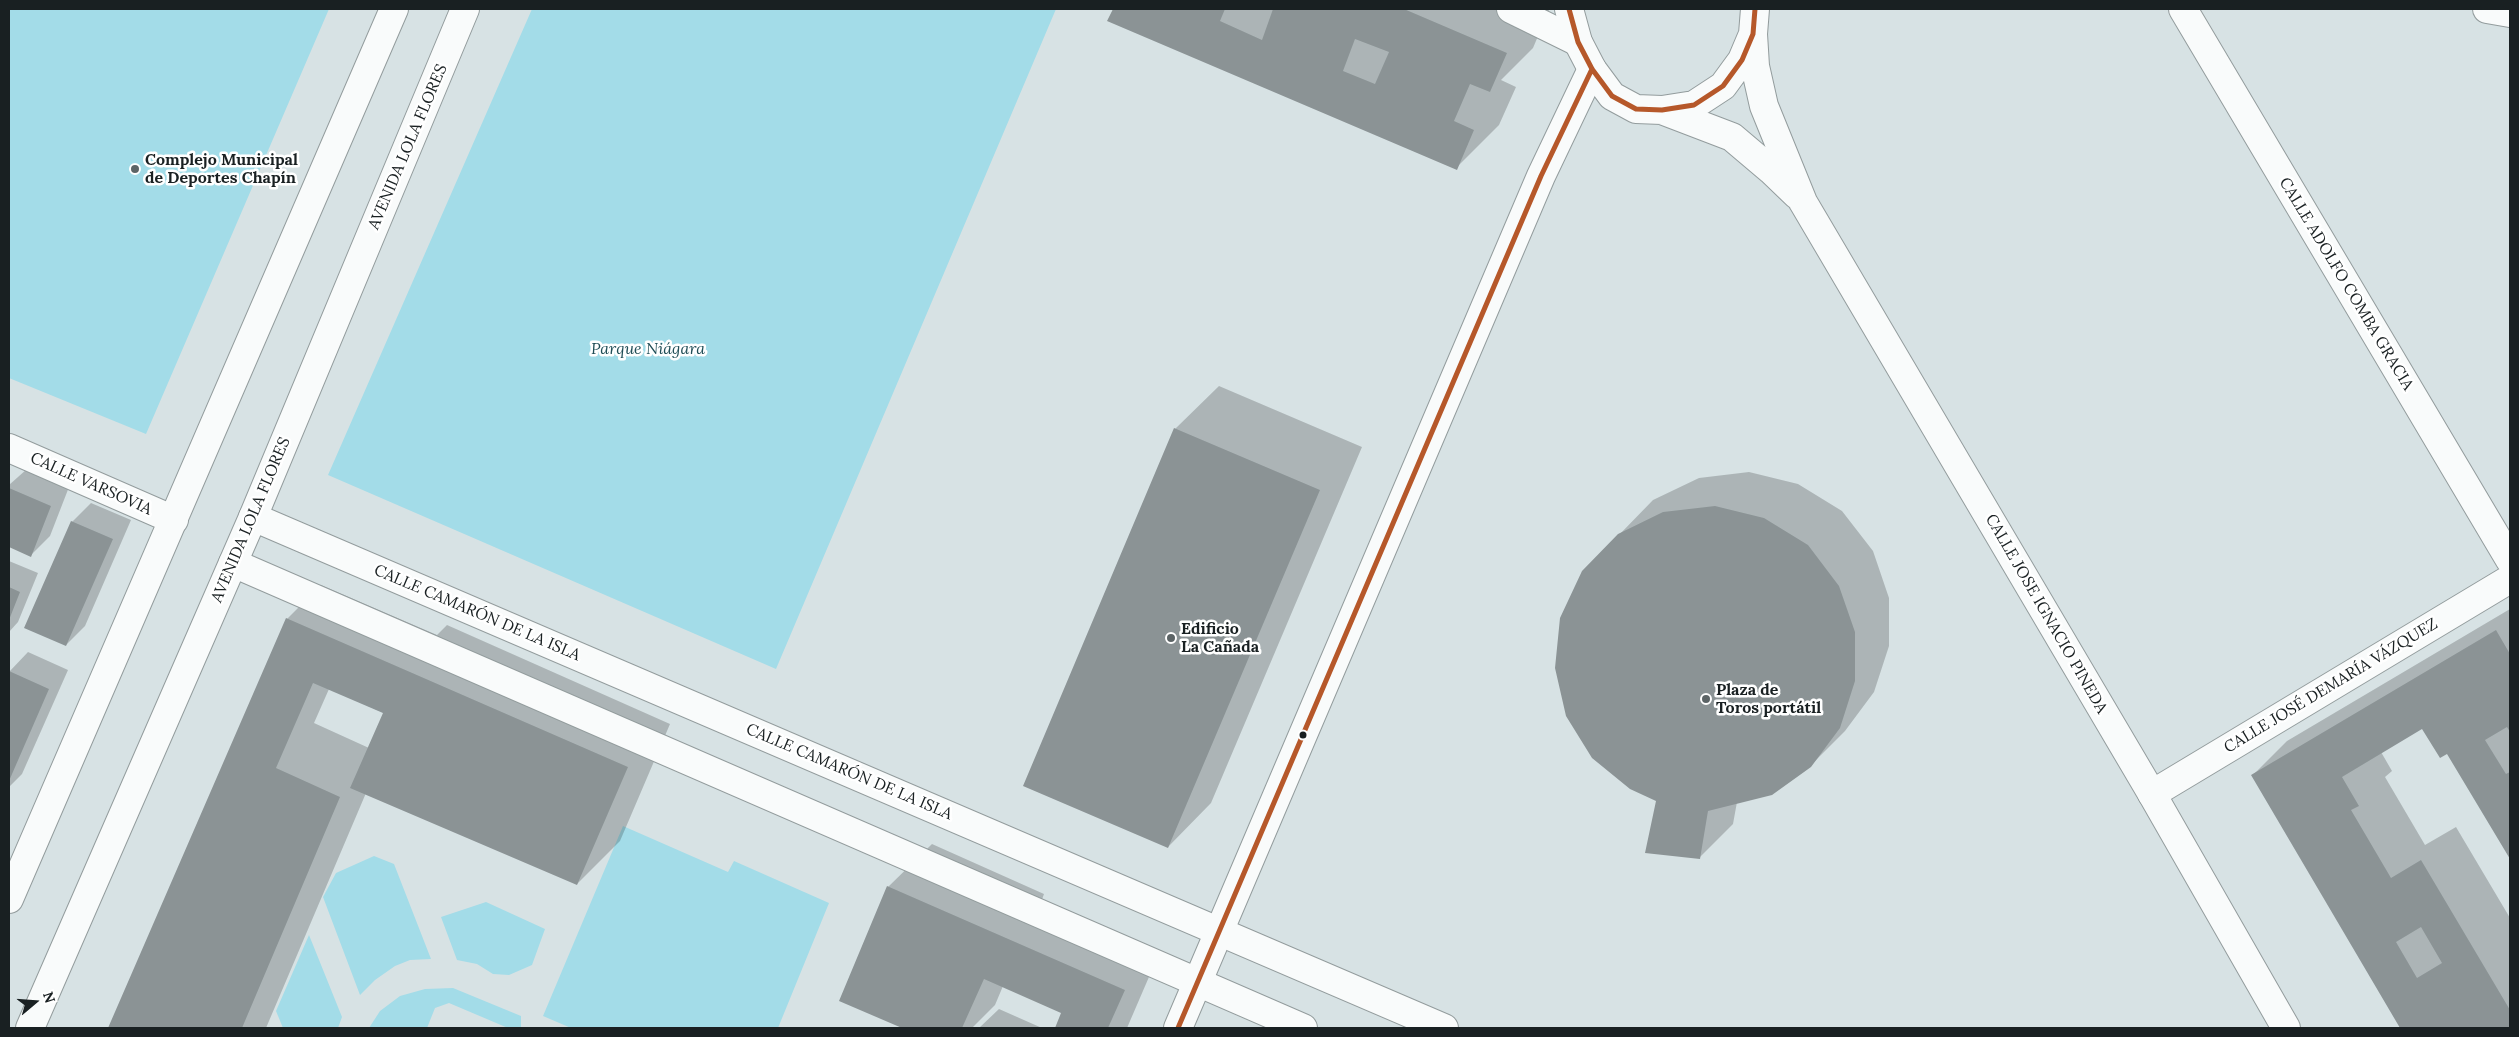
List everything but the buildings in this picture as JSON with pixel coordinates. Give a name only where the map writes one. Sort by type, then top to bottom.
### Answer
[{"type":"street","points":[[10,891],[174,520],[394,9]]},
{"type":"street","name":"AVENIDA LOLA FLORES","points":[[30,1028],[253,517],[465,9]]},
{"type":"street","points":[[1511,9],[1578,42]]},
{"type":"street","points":[[1569,9],[1578,42],[1592,69],[1612,96],[1636,109],[1662,110],[1694,105],[1723,86],[1742,60],[1754,21]]},
{"type":"street","name":"CALLE ADOLFO COMBA GRACIA","points":[[2183,9],[2510,560]]},
{"type":"street","points":[[2487,9],[2510,13]]},
{"type":"street","name":"CALLE JOSE IGNACIO PINEDA","points":[[1754,21],[1755,66],[1764,106],[1803,202],[2152,794],[2286,1028]]},
{"type":"street","points":[[1178,1028],[1541,176],[1592,69]]},
{"type":"street","name":"CALLE JOSE IGNACIO PINEDA","points":[[1662,110],[1732,137],[1771,170],[1803,202]]},
{"type":"street","name":"CALLE VARSOVIA","points":[[9,448],[174,520]]},
{"type":"street","name":"CALLE CAMARÓN DE LA ISLA","points":[[253,517],[1444,1028]]},
{"type":"street","points":[[233,563],[1303,1028]]},
{"type":"street","name":"CALLE JOSÉ DEMARÍA VÁZQUEZ","points":[[2152,794],[2510,579]]},
{"type":"green space","name":"Complejo Municipal de Deportes Chapín","points":[[9,9],[329,9],[146,434],[9,378]]},
{"type":"green space","name":"Parque Niágara","points":[[532,9],[1056,9],[776,669],[328,475]]},
{"type":"green space","points":[[623,826],[728,872],[734,861],[829,903],[778,1028],[571,1028],[543,1016]]},
{"type":"green space","points":[[374,856],[394,864],[431,959],[410,960],[395,966],[375,980],[360,995],[323,897],[336,873]]},
{"type":"green space","points":[[486,902],[545,929],[532,965],[509,975],[493,974],[477,964],[457,960],[441,917]]},
{"type":"green space","points":[[309,935],[342,1017],[338,1028],[283,1028],[276,1011]]},
{"type":"green space","points":[[453,988],[521,1016],[521,1028],[508,1028],[449,1003],[435,1008],[427,1028],[369,1028],[380,1011],[400,996],[425,989]]},
{"type":"transit line","points":[[1569,9],[1578,42],[1592,69],[1612,96],[1636,109],[1662,110],[1694,105],[1723,86],[1742,60],[1753,34],[1755,9]]},
{"type":"transit line","points":[[1178,1028],[1541,176],[1592,69]]},
{"type":"place","name":"Complejo Municipal de Deportes Chapín","points":[[135,169]]},
{"type":"place","name":"Edificio La Cañada","points":[[1171,638]]},
{"type":"place","name":"Plaza de Toros portátil","points":[[1706,699]]}]
